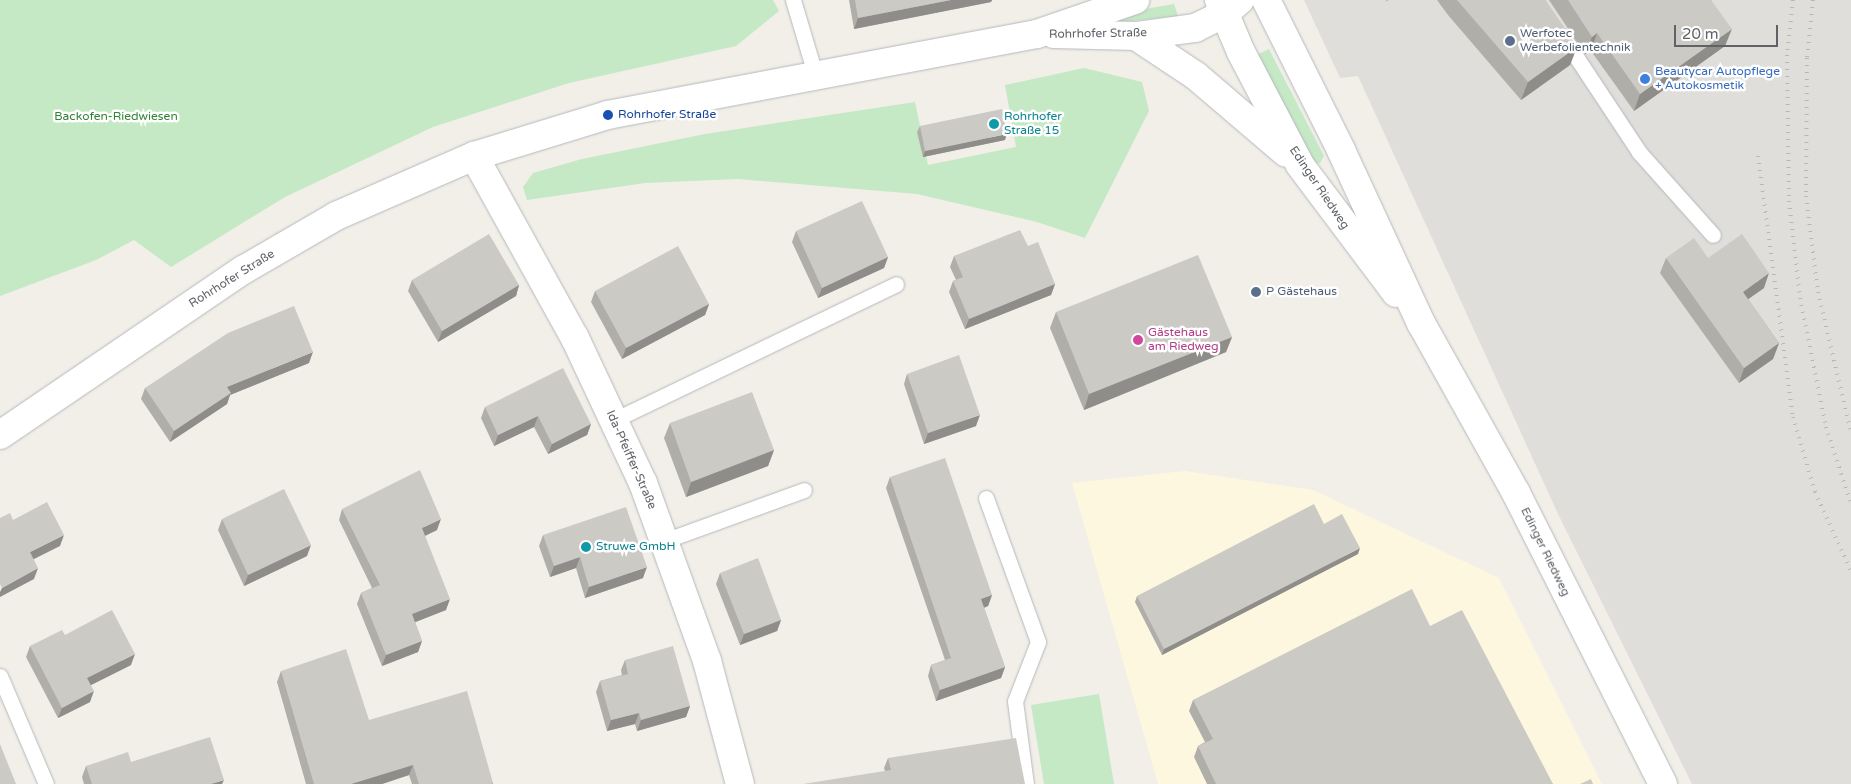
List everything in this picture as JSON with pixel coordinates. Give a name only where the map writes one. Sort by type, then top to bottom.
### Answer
[{"type":"main road","name":"Edinger Riedweg","points":[[1266,0],[1342,150],[1421,323],[1516,493],[1663,784]]},
{"type":"main road","name":"Rohrhofer Straße","points":[[0,435],[242,270],[336,216],[474,156],[608,115],[1037,34],[1131,1]]},
{"type":"main road","name":"Rohrhofer Straße","points":[[1037,34],[1136,36],[1195,28],[1228,5]]},
{"type":"main road","name":"Edinger Riedweg","points":[[1228,5],[1259,89],[1300,164],[1368,259],[1421,323]]},
{"type":"main road","points":[[1136,36],[1196,76],[1300,164]]},
{"type":"main road","name":"Ida-Pfeiffer-Straße","points":[[474,156],[575,338],[643,483],[707,661],[740,784]]},
{"type":"lane","points":[[793,0],[816,77]]},
{"type":"lane","points":[[1557,27],[1639,152],[1713,235]]},
{"type":"lane","points":[[614,420],[896,284]]},
{"type":"lane","points":[[664,541],[804,490]]},
{"type":"lane","points":[[986,498],[1038,642],[1015,701],[1026,784]]},
{"type":"lane","points":[[0,676],[46,784]]},
{"type":"shaded area","points":[[1304,0],[1851,0],[1851,784],[1692,784],[1559,516],[1358,76],[1340,78]]},
{"type":"shaded area","points":[[1185,471],[1313,490],[1499,578],[1602,784],[1158,784],[1072,483]]},
{"type":"green space","name":"Backofen-Riedwiesen","points":[[0,0],[773,0],[779,11],[736,46],[569,83],[433,127],[285,197],[171,267],[134,240],[96,260],[0,296]]},
{"type":"green space","points":[[1174,4],[1178,16],[1111,23],[1111,15]]},
{"type":"green space","points":[[1269,49],[1324,156],[1320,163],[1315,164],[1255,56]]},
{"type":"green space","points":[[1084,68],[1142,82],[1149,111],[1085,238],[1037,222],[917,194],[738,179],[645,183],[527,200],[523,187],[533,173],[582,159],[705,134],[915,102],[928,165],[1016,147],[1005,85]]},
{"type":"green space","points":[[1099,694],[1114,784],[1044,784],[1031,705]]},
{"type":"building","points":[[855,0],[951,0],[858,18]]},
{"type":"building","name":"Werfotec Werbefolientechnik","points":[[1457,0],[1545,0],[1577,47],[1528,82]]},
{"type":"building","name":"Beautycar Autopflege + Autokosmetik","points":[[1568,0],[1711,0],[1732,29],[1640,94],[1597,33],[1592,37]]},
{"type":"building","points":[[1002,109],[1007,134],[925,151],[920,126]]},
{"type":"building","points":[[862,201],[888,257],[822,288],[796,231]]},
{"type":"building","points":[[1020,230],[1028,246],[1038,242],[1055,284],[969,319],[953,281],[963,277],[954,256]]},
{"type":"building","points":[[489,234],[519,285],[442,331],[412,280]]},
{"type":"building","points":[[1742,234],[1769,273],[1743,292],[1779,343],[1744,368],[1666,258],[1694,238],[1708,258]]},
{"type":"building","points":[[678,246],[709,304],[626,348],[595,291]]},
{"type":"building","name":"Gästehaus am Riedweg","points":[[1198,255],[1232,337],[1089,394],[1056,312]]},
{"type":"building","points":[[294,306],[313,352],[227,387],[231,393],[174,431],[145,388],[228,333]]},
{"type":"building","points":[[959,355],[980,415],[928,433],[907,374]]},
{"type":"building","points":[[563,368],[591,424],[552,444],[538,416],[498,435],[485,407]]},
{"type":"building","points":[[752,392],[774,450],[691,482],[670,423]]},
{"type":"building","points":[[945,458],[992,595],[981,599],[1005,667],[940,690],[931,665],[951,658],[890,477]]},
{"type":"building","points":[[420,470],[441,519],[422,528],[450,599],[412,614],[422,641],[386,655],[361,593],[380,585],[342,509]]},
{"type":"building","points":[[284,489],[311,545],[248,575],[222,519]]},
{"type":"building","points":[[47,502],[64,535],[30,552],[38,568],[2,588],[0,584],[0,518],[10,513],[13,520]]},
{"type":"building","points":[[1314,504],[1324,524],[1342,514],[1360,548],[1164,649],[1137,596]]},
{"type":"building","points":[[626,507],[647,567],[589,587],[580,557],[554,566],[543,535]]},
{"type":"building","points":[[758,558],[781,620],[744,634],[720,573]]},
{"type":"building","points":[[1412,589],[1430,626],[1462,610],[1553,784],[1216,784],[1198,746],[1213,739],[1193,700]]},
{"type":"building","points":[[112,610],[135,654],[87,678],[94,691],[62,708],[30,646],[62,630],[65,635]]},
{"type":"building","points":[[673,646],[690,706],[641,720],[639,713],[611,720],[600,681],[628,674],[625,660]]},
{"type":"building","points":[[346,649],[369,720],[467,691],[493,783],[419,784],[413,765],[351,784],[314,784],[281,671]]},
{"type":"building","points":[[210,737],[224,780],[211,784],[92,784],[86,766],[128,752],[131,762]]},
{"type":"building","points":[[1016,738],[1025,784],[803,784],[891,770],[888,758]]},
{"type":"building","points":[[0,744],[16,784],[0,784]]},
{"type":"building","points":[[1591,779],[1593,784],[1580,784]]},
{"type":"railway","points":[[1793,0],[1787,55],[1789,201],[1800,298],[1826,427],[1851,504]]},
{"type":"railway","points":[[1813,0],[1807,58],[1806,196],[1818,292],[1851,433]]},
{"type":"railway","points":[[1758,156],[1793,417],[1815,492],[1851,571]]},
{"type":"place","name":"Werfotec Werbefolientechnik","points":[[1510,41]]},
{"type":"place","name":"Beautycar Autopflege + Autokosmetik","points":[[1645,79]]},
{"type":"place","name":"Rohrhofer Straße","points":[[608,115]]},
{"type":"place","name":"Rohrhofer Straße 15","points":[[994,124]]},
{"type":"place","name":"P Gästehaus","points":[[1256,292]]},
{"type":"place","name":"Gästehaus am Riedweg","points":[[1138,340]]},
{"type":"place","name":"Struwe GmbH","points":[[586,547]]}]
